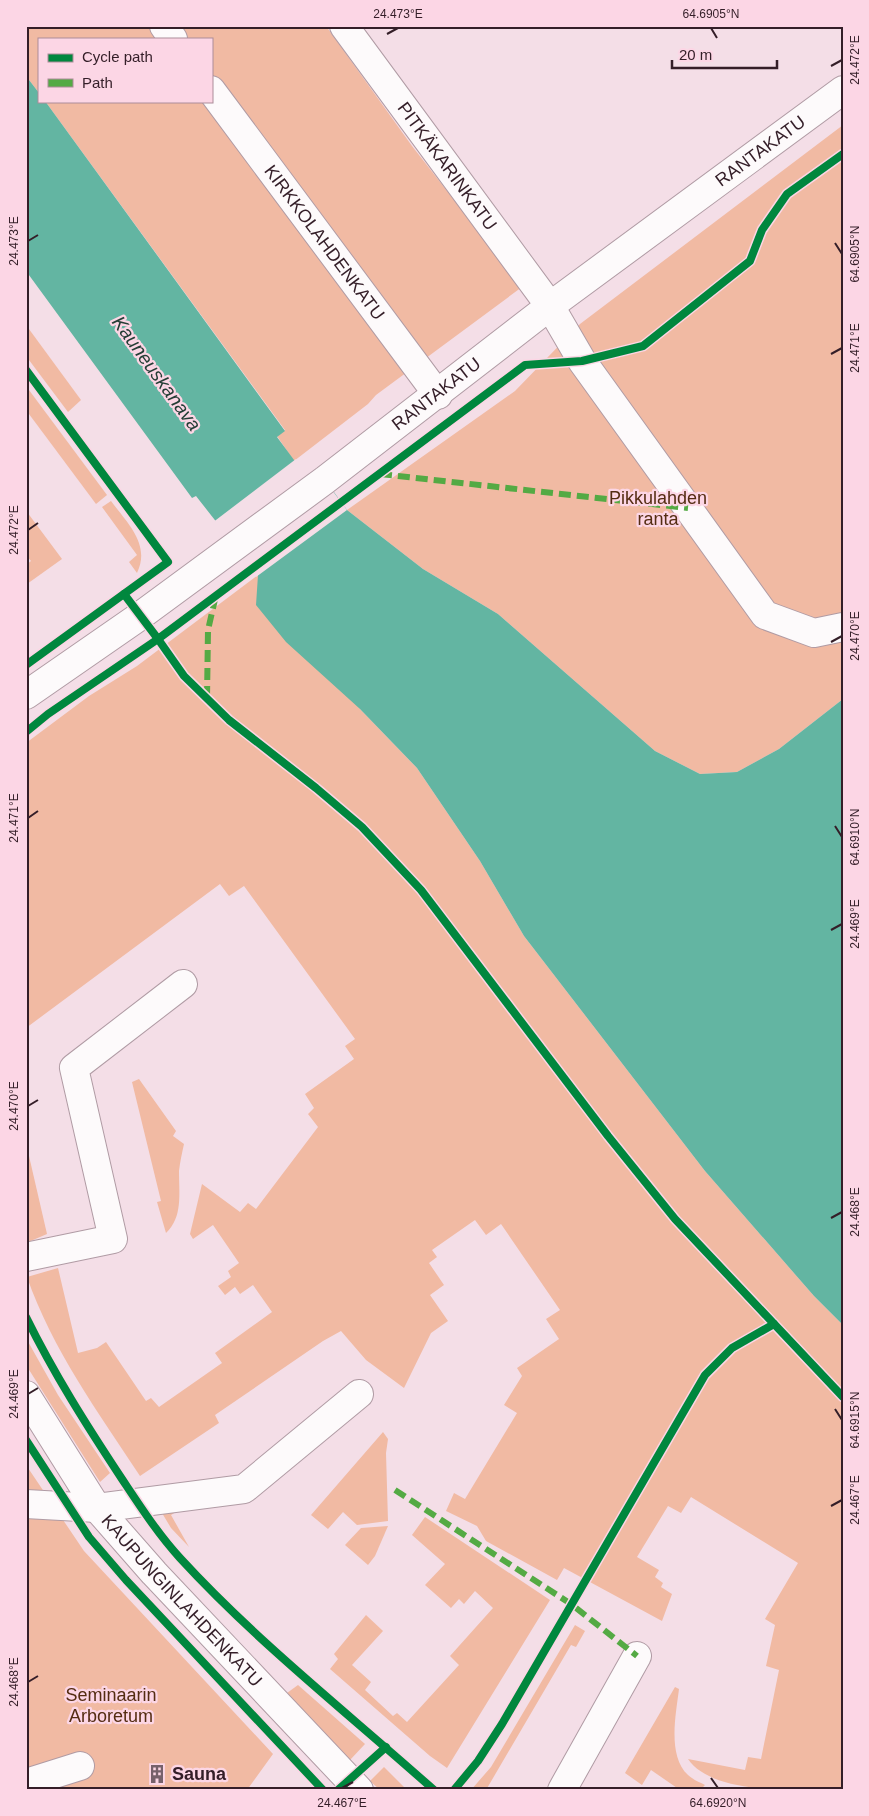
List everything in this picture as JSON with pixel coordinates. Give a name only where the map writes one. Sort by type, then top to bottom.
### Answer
[{"type":"street","points":[[164,26],[172,38]]},
{"type":"street","name":"PITKÄKARINKATU","points":[[344,26],[550,306],[582,361],[765,615],[814,633],[843,627]]},
{"type":"street","name":"RANTAKATU","points":[[26,695],[325,480],[438,395],[550,306],[843,90]]},
{"type":"street","name":"KIRKKOLAHDENKATU","points":[[212,91],[438,395]]},
{"type":"street","points":[[26,1257],[113,1239],[74,1068],[183,984]]},
{"type":"street","points":[[26,1504],[97,1508],[244,1488],[359,1394]]},
{"type":"street","name":"KAUPUNGINLAHDENKATU","points":[[26,1395],[97,1508],[154,1573],[359,1790]]},
{"type":"street","points":[[562,1790],[637,1656]]},
{"type":"street","points":[[26,1783],[80,1766]]},
{"type":"green space","points":[[26,26],[326,26],[412,146],[522,287],[376,395],[368,404],[294,461],[277,436],[285,430],[46,102],[212,102],[212,38],[38,38],[38,92],[26,76]]},
{"type":"green space","name":"Pikkulahden ranta","points":[[843,125],[843,699],[779,749],[737,772],[700,774],[655,751],[498,614],[423,569],[347,510],[515,391],[580,324]]},
{"type":"green space","points":[[26,325],[81,400],[68,412],[26,356]]},
{"type":"green space","points":[[26,386],[107,495],[96,504],[26,410]]},
{"type":"green space","points":[[111,501],[130,526],[139,543],[141,562],[137,573],[129,562],[137,555],[102,507]]},
{"type":"green space","points":[[27,512],[62,559],[27,584],[26,565],[31,561],[26,555]]},
{"type":"green space","points":[[258,575],[360,709],[417,768],[480,861],[524,936],[705,1171],[814,1296],[843,1325],[843,1790],[783,1790],[737,1785],[700,1771],[688,1759],[745,1770],[748,1757],[761,1759],[779,1670],[766,1666],[775,1625],[765,1619],[798,1563],[691,1497],[681,1513],[668,1506],[637,1557],[659,1570],[655,1577],[663,1583],[661,1587],[672,1594],[662,1621],[564,1568],[557,1580],[486,1541],[477,1526],[446,1511],[454,1493],[465,1499],[517,1413],[504,1405],[522,1376],[517,1368],[559,1339],[546,1319],[560,1310],[501,1224],[486,1235],[475,1220],[432,1250],[437,1257],[429,1263],[444,1285],[430,1295],[448,1321],[431,1333],[404,1388],[366,1360],[341,1331],[323,1341],[215,1415],[219,1423],[140,1476],[77,1380],[49,1329],[27,1277],[58,1268],[78,1353],[97,1348],[106,1342],[146,1401],[151,1398],[159,1407],[222,1363],[215,1353],[272,1312],[253,1285],[240,1294],[235,1287],[225,1295],[218,1286],[231,1277],[228,1271],[239,1263],[213,1225],[193,1239],[190,1234],[202,1184],[240,1212],[248,1203],[256,1209],[318,1127],[308,1114],[314,1108],[305,1094],[354,1059],[345,1046],[355,1039],[244,886],[229,896],[220,884],[26,1028],[26,743],[89,696],[137,666]]},
{"type":"green space","points":[[139,1079],[176,1131],[173,1136],[184,1144],[179,1171],[178,1212],[166,1233],[157,1202],[161,1201],[132,1082]]},
{"type":"green space","points":[[26,1143],[47,1234],[26,1243]]},
{"type":"green space","points":[[26,1338],[58,1395],[110,1473],[100,1482],[26,1365]]},
{"type":"green space","points":[[383,1432],[388,1439],[386,1453],[388,1521],[357,1525],[343,1512],[328,1529],[311,1515]]},
{"type":"green space","name":"Seminaarin Arboretum","points":[[26,1465],[84,1551],[273,1754],[247,1790],[26,1790]]},
{"type":"green space","points":[[191,1503],[171,1515],[189,1547],[171,1528],[159,1508]]},
{"type":"green space","points":[[425,1517],[550,1600],[447,1768],[430,1756],[330,1669],[338,1659],[334,1654],[366,1615],[383,1631],[352,1665],[371,1682],[365,1690],[393,1716],[397,1713],[407,1722],[459,1665],[450,1656],[493,1608],[475,1591],[464,1604],[459,1599],[451,1608],[425,1585],[445,1564],[412,1535]]},
{"type":"green space","points":[[388,1526],[375,1556],[368,1565],[345,1545],[361,1528]]},
{"type":"green space","points":[[575,1625],[585,1631],[576,1647],[571,1645],[486,1790],[471,1790],[491,1767]]},
{"type":"green space","points":[[298,1685],[365,1744],[350,1760],[287,1693]]},
{"type":"green space","points":[[675,1687],[679,1689],[674,1734],[677,1757],[681,1767],[688,1775],[705,1785],[700,1790],[680,1790],[651,1770],[642,1785],[625,1773]]},
{"type":"green space","points":[[384,1767],[407,1790],[380,1790],[370,1781]]},
{"type":"water","name":"Kauneuskanava","points":[[26,76],[38,92],[38,102],[46,102],[285,431],[277,437],[320,495],[331,488],[347,510],[423,569],[498,614],[655,751],[700,774],[737,772],[779,749],[843,699],[843,1325],[814,1296],[705,1171],[524,936],[480,861],[417,768],[360,709],[286,642],[256,605],[258,575],[196,496],[192,498],[26,271]]},
{"type":"pier","points":[[296,459],[320,492],[329,486],[347,510],[256,577],[212,523]]},
{"type":"marked path","points":[[380,474],[688,508]]},
{"type":"marked path","points":[[207,698],[208,630],[216,595]]},
{"type":"marked path","points":[[395,1490],[571,1604],[637,1656]]},
{"type":"cycle path","points":[[124,594],[158,639],[525,365],[582,361],[643,346],[750,261],[762,230],[787,194],[843,154]]},
{"type":"cycle path","points":[[26,370],[168,562],[26,665]]},
{"type":"cycle path","points":[[26,732],[48,714],[158,639],[184,676],[229,720],[316,788],[362,827],[421,890],[608,1136],[675,1219],[843,1397]]},
{"type":"cycle path","points":[[26,1317],[59,1379],[109,1459],[142,1510],[172,1549],[240,1619],[434,1790]]},
{"type":"cycle path","points":[[454,1790],[478,1761],[502,1724],[705,1375],[732,1348],[774,1324]]},
{"type":"cycle path","points":[[26,1440],[89,1537],[126,1580],[323,1790]]},
{"type":"cycle path","points":[[338,1790],[386,1747]]},
{"type":"place","name":"Sauna","points":[[157,1774]]}]
